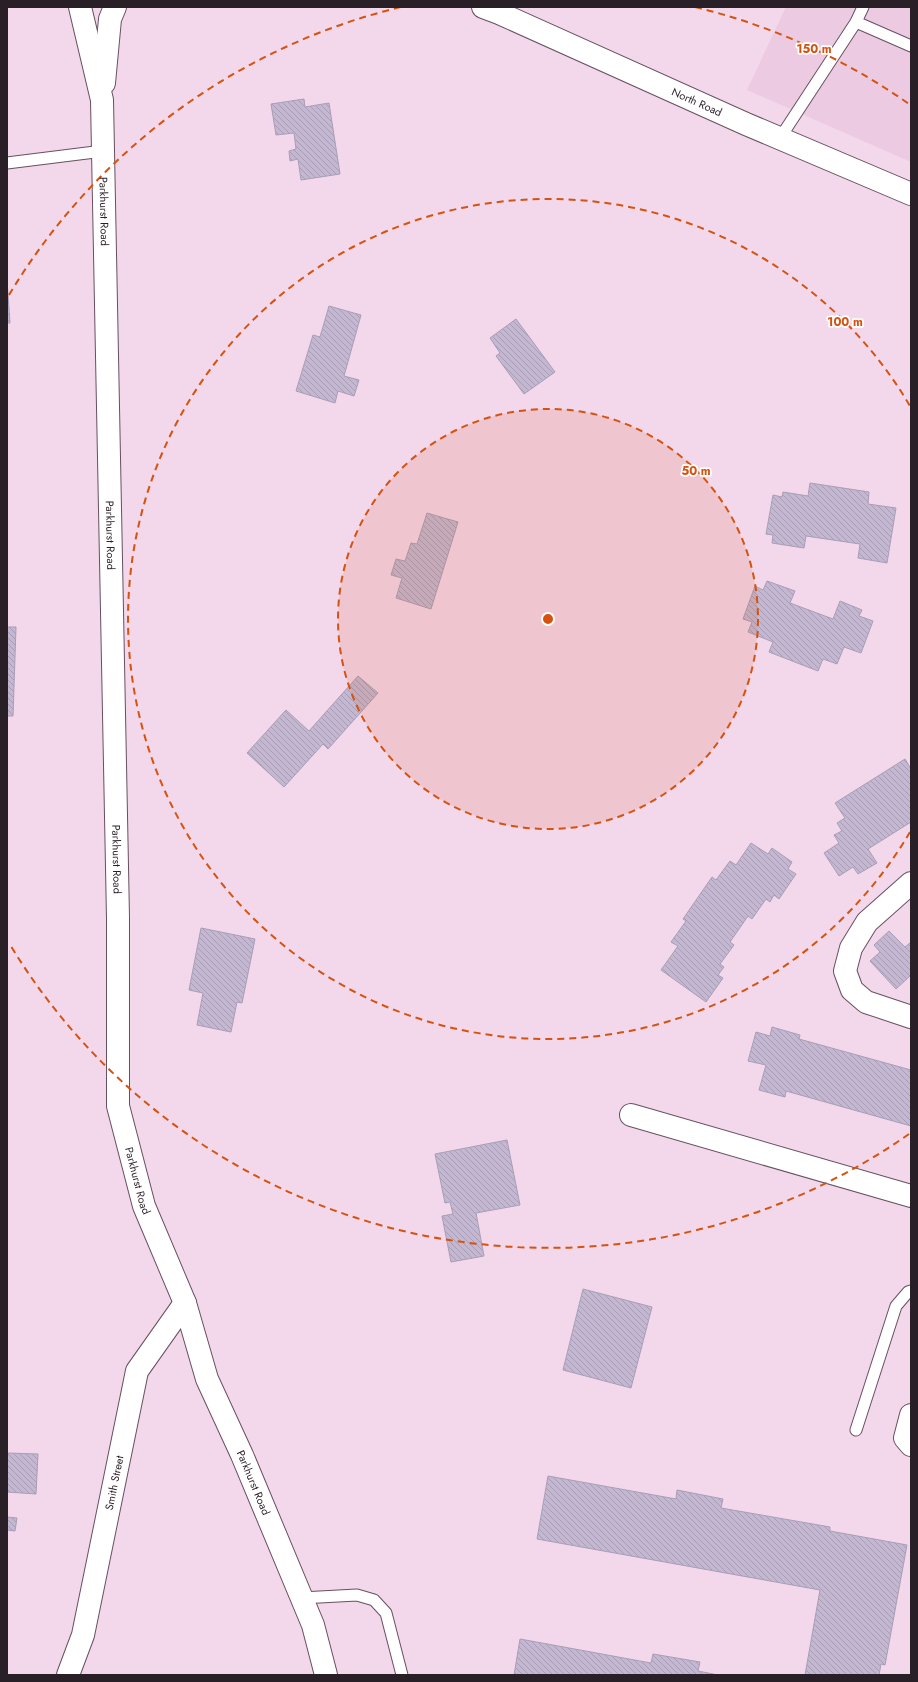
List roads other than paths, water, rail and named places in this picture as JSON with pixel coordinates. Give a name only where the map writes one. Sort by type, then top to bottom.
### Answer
[{"type":"street","name":"Parkhurst Road","points":[[80,7],[102,100],[118,918],[118,1106],[144,1206],[186,1303],[207,1379],[242,1454],[313,1625],[326,1675]]},
{"type":"street","points":[[102,100],[110,19],[115,7]]},
{"type":"street","name":"North Road","points":[[483,7],[911,194]]},
{"type":"street","points":[[911,883],[867,922],[851,948],[844,971],[852,990],[866,1002],[911,1017]]},
{"type":"street","points":[[631,1115],[911,1196]]},
{"type":"street","name":"Smith Street","points":[[68,1675],[82,1635],[137,1372],[186,1303]]},
{"type":"street","points":[[911,1415],[905,1438],[911,1444]]},
{"type":"lane","points":[[780,138],[856,22],[863,7]]},
{"type":"lane","points":[[856,22],[911,46]]},
{"type":"lane","points":[[7,163],[103,151]]},
{"type":"lane","points":[[856,1430],[896,1306],[908,1292],[911,1291]]},
{"type":"lane","points":[[302,1598],[357,1595],[374,1600],[386,1613],[402,1675]]}]
